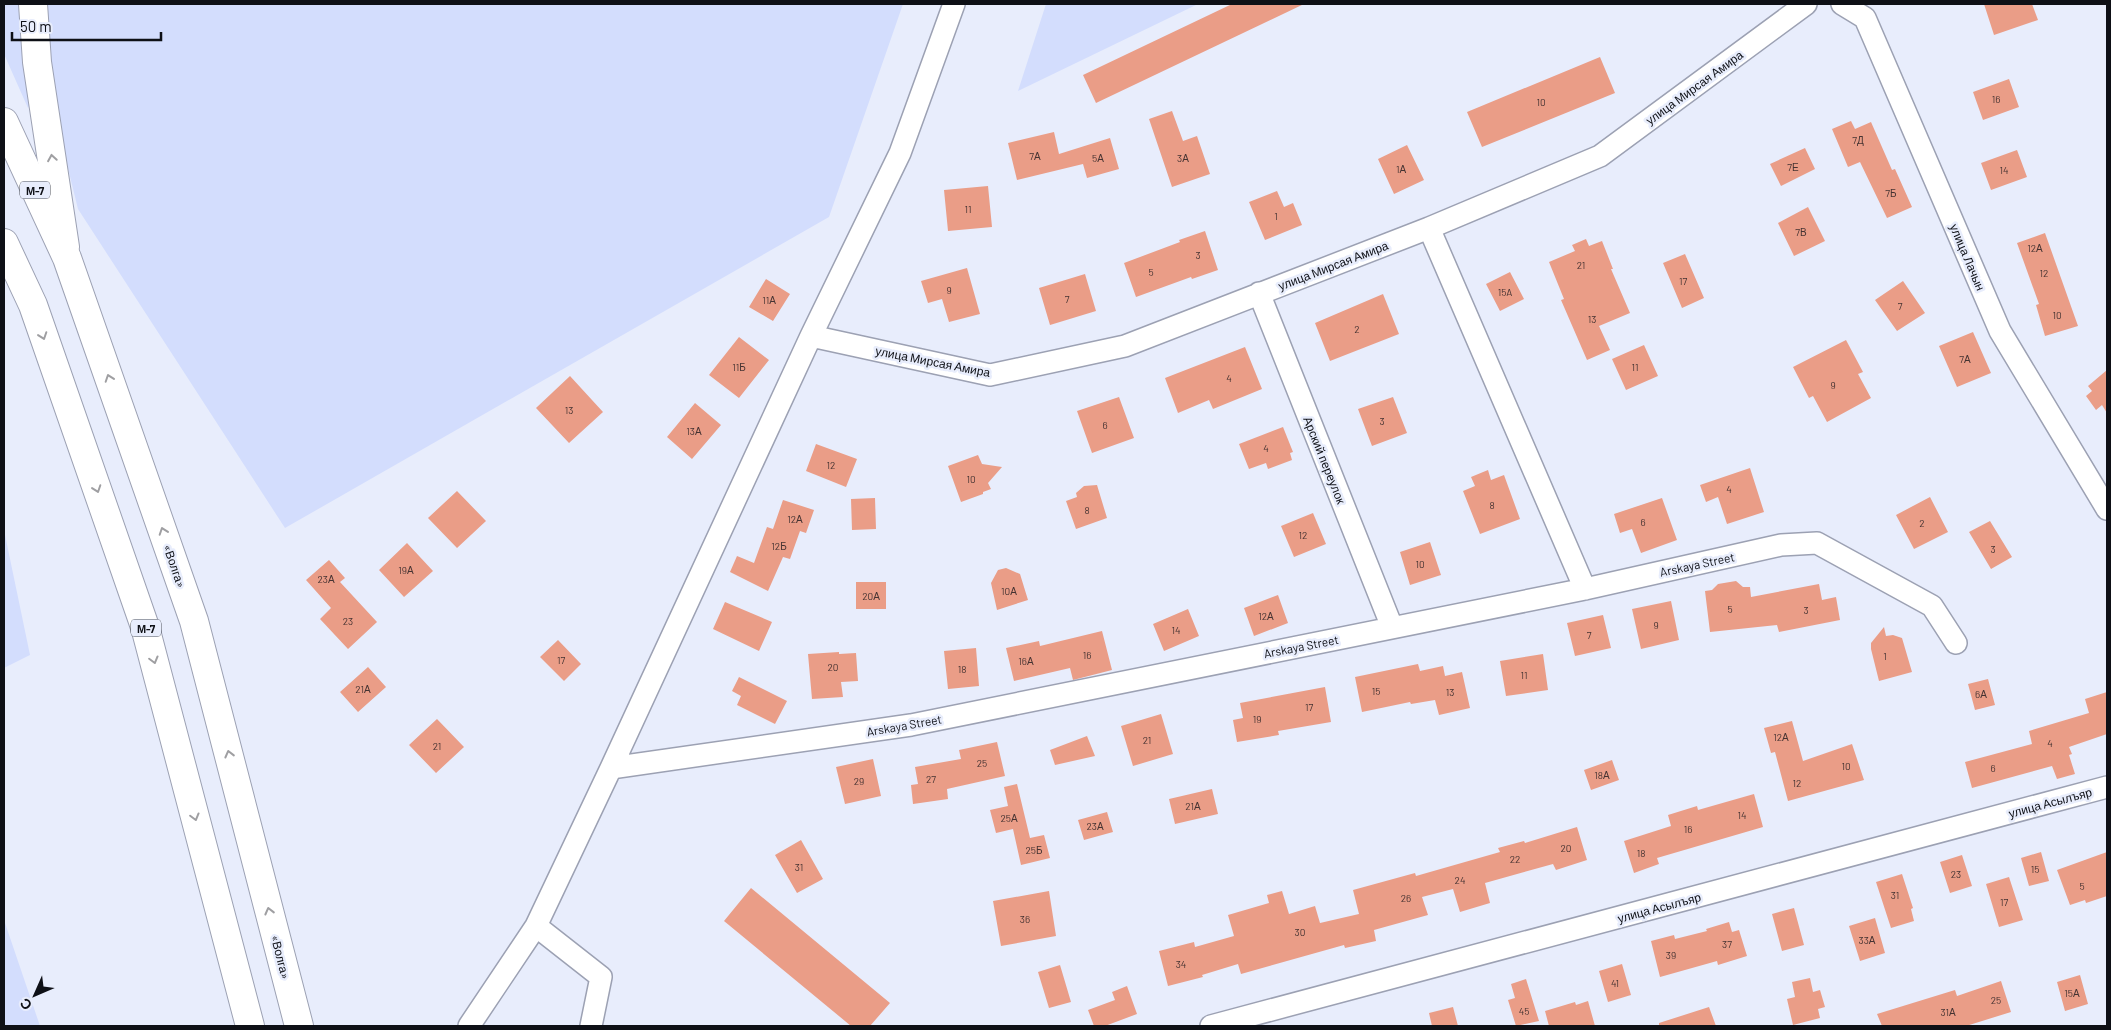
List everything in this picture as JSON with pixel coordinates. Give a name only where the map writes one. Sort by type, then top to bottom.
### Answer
[{"type":"main road","points":[[33,4],[37,62],[66,258]]},
{"type":"main road","name":"«Волга»","points":[[4,122],[66,258],[194,621],[299,1026]]},
{"type":"main road","name":"М-7","points":[[4,243],[32,305],[145,627],[250,1026]]},
{"type":"main road","points":[[4,268],[32,305]]},
{"type":"street","points":[[470,1026],[536,926],[811,336],[900,153],[954,4]]},
{"type":"street","name":"улица Мирсая Амира","points":[[811,336],[990,374],[1125,346],[1429,228],[1600,156],[1806,4]]},
{"type":"street","name":"улица Лачын","points":[[1842,4],[1865,18],[2000,331],[2107,508]]},
{"type":"street","points":[[1429,228],[1585,589]]},
{"type":"street","name":"Арский переулок","points":[[1259,293],[1392,627]]},
{"type":"street","name":"Arskaya Street","points":[[610,768],[911,725],[1585,589],[1781,545],[1817,543],[1932,606],[1956,643]]},
{"type":"street","name":"улица Асылъяр","points":[[1210,1026],[2107,787]]},
{"type":"street","points":[[536,926],[602,977],[591,1026]]},
{"type":"shaded area","points":[[4,4],[22,4],[32,100],[28,108],[4,54]]},
{"type":"shaded area","points":[[42,4],[903,4],[829,217],[285,528],[78,209],[60,136]]},
{"type":"shaded area","points":[[1046,4],[1198,4],[1018,91]]},
{"type":"shaded area","points":[[4,530],[30,655],[4,668]]},
{"type":"shaded area","points":[[4,920],[40,1026],[4,1026]]},
{"type":"building","points":[[1232,4],[1304,4],[1096,103],[1083,75]]},
{"type":"building","points":[[1984,4],[2032,4],[2038,20],[1994,35]]},
{"type":"building","points":[[1600,57],[1615,93],[1482,147],[1467,112]]},
{"type":"building","points":[[2009,79],[2019,107],[1983,120],[1973,92]]},
{"type":"building","points":[[1172,111],[1183,141],[1197,136],[1210,174],[1172,187],[1149,119]]},
{"type":"building","points":[[1851,121],[1855,129],[1871,122],[1892,170],[1895,169],[1912,207],[1887,218],[1860,162],[1848,167],[1832,129]]},
{"type":"building","points":[[1054,132],[1059,154],[1110,138],[1119,169],[1087,178],[1083,164],[1017,180],[1008,143]]},
{"type":"building","points":[[1407,145],[1424,180],[1394,194],[1378,159]]},
{"type":"building","points":[[1805,148],[1815,169],[1781,186],[1770,164]]},
{"type":"building","points":[[2017,150],[2027,177],[1991,190],[1981,163]]},
{"type":"building","points":[[988,186],[992,227],[948,231],[944,190]]},
{"type":"building","points":[[1277,191],[1284,207],[1293,203],[1302,225],[1265,240],[1249,202]]},
{"type":"building","points":[[1808,207],[1825,241],[1794,256],[1778,223]]},
{"type":"building","points":[[1205,231],[1218,270],[1192,279],[1191,277],[1136,297],[1124,263]]},
{"type":"building","points":[[2045,233],[2078,326],[2045,336],[2036,305],[2039,304],[2017,243]]},
{"type":"building","points":[[1586,239],[1589,246],[1602,241],[1613,269],[1611,269],[1630,313],[1599,326],[1610,350],[1587,360],[1561,300],[1564,299],[1549,262],[1575,251],[1572,245]]},
{"type":"building","points":[[1685,254],[1704,298],[1682,308],[1663,263]]},
{"type":"building","points":[[967,268],[980,314],[949,322],[942,299],[928,303],[921,281]]},
{"type":"building","points":[[1510,272],[1524,299],[1500,311],[1486,284]]},
{"type":"building","points":[[1085,274],[1096,311],[1050,325],[1039,288]]},
{"type":"building","points":[[766,279],[790,294],[773,321],[749,307]]},
{"type":"building","points":[[1903,281],[1925,313],[1897,331],[1875,300]]},
{"type":"building","points":[[1383,294],[1399,334],[1330,361],[1315,323]]},
{"type":"building","points":[[1973,332],[1991,373],[1957,387],[1939,346]]},
{"type":"building","points":[[739,337],[769,360],[739,398],[709,375]]},
{"type":"building","points":[[1846,340],[1863,372],[1858,374],[1871,398],[1827,422],[1813,396],[1809,398],[1793,367]]},
{"type":"building","points":[[1644,345],[1658,376],[1626,390],[1612,359]]},
{"type":"building","points":[[1245,347],[1262,389],[1213,409],[1209,400],[1178,413],[1165,378]]},
{"type":"building","points":[[2107,370],[2107,413],[2102,405],[2096,410],[2086,396],[2092,391],[2088,386]]},
{"type":"building","points":[[570,376],[603,412],[569,443],[536,408]]},
{"type":"building","points":[[1119,397],[1134,438],[1092,453],[1077,411]]},
{"type":"building","points":[[1393,397],[1407,433],[1372,446],[1358,409]]},
{"type":"building","points":[[695,403],[721,425],[692,459],[667,437]]},
{"type":"building","points":[[1283,427],[1293,452],[1290,453],[1292,460],[1268,469],[1266,463],[1249,469],[1239,444]]},
{"type":"building","points":[[816,444],[857,459],[846,487],[806,471]]},
{"type":"building","points":[[978,455],[982,464],[1002,467],[988,483],[991,489],[961,502],[948,466]]},
{"type":"building","points":[[1750,468],[1764,512],[1727,524],[1718,497],[1706,502],[1700,485]]},
{"type":"building","points":[[1488,470],[1491,480],[1504,475],[1520,519],[1480,534],[1463,491],[1475,486],[1471,477]]},
{"type":"building","points":[[1097,485],[1107,518],[1076,529],[1066,501],[1077,497],[1076,493],[1084,486]]},
{"type":"building","points":[[457,491],[486,521],[457,548],[428,518]]},
{"type":"building","points":[[1930,497],[1948,532],[1914,549],[1896,515]]},
{"type":"building","points":[[875,498],[876,529],[852,530],[851,499]]},
{"type":"building","points":[[1662,498],[1677,540],[1641,553],[1632,529],[1620,533],[1614,514]]},
{"type":"building","points":[[783,500],[814,510],[806,533],[800,531],[790,559],[783,557],[768,591],[730,572],[737,556],[754,563],[767,527],[773,529]]},
{"type":"building","points":[[1313,513],[1326,544],[1294,557],[1281,526]]},
{"type":"building","points":[[1990,521],[2012,557],[1991,569],[1969,532]]},
{"type":"building","points":[[1430,542],[1441,575],[1410,585],[1400,552]]},
{"type":"building","points":[[407,543],[433,571],[404,597],[379,570]]},
{"type":"building","points":[[329,560],[345,578],[340,582],[377,622],[348,649],[320,619],[331,608],[306,580]]},
{"type":"building","points":[[1006,568],[1020,574],[1028,600],[997,610],[991,583],[998,570]]},
{"type":"building","points":[[1736,581],[1743,587],[1750,587],[1751,597],[1819,584],[1822,600],[1836,597],[1840,620],[1779,632],[1777,625],[1710,632],[1705,591],[1712,590],[1718,584]]},
{"type":"building","points":[[856,582],[886,582],[886,609],[856,609]]},
{"type":"building","points":[[1278,595],[1288,623],[1254,636],[1244,608]]},
{"type":"building","points":[[1671,601],[1679,640],[1641,649],[1632,609]]},
{"type":"building","points":[[725,602],[772,622],[759,651],[713,629]]},
{"type":"building","points":[[1188,609],[1199,636],[1164,651],[1153,624]]},
{"type":"building","points":[[1603,615],[1611,648],[1575,656],[1567,623]]},
{"type":"building","points":[[1884,627],[1886,636],[1893,635],[1902,638],[1912,672],[1879,681],[1871,643]]},
{"type":"building","points":[[1102,631],[1112,670],[1073,680],[1070,668],[1014,681],[1006,648],[1039,641],[1040,646]]},
{"type":"building","points":[[558,640],[581,664],[564,681],[540,657]]},
{"type":"building","points":[[976,648],[979,686],[948,689],[944,651]]},
{"type":"building","points":[[839,652],[839,654],[856,653],[858,681],[841,682],[843,697],[812,699],[808,654]]},
{"type":"building","points":[[1543,654],[1548,690],[1506,696],[1500,661]]},
{"type":"building","points":[[1418,664],[1420,671],[1443,666],[1445,676],[1462,672],[1470,708],[1439,715],[1435,700],[1411,704],[1410,702],[1362,712],[1355,677]]},
{"type":"building","points":[[368,667],[386,687],[358,712],[340,692]]},
{"type":"building","points":[[739,677],[787,701],[775,724],[737,705],[741,696],[732,691]]},
{"type":"building","points":[[1988,679],[1995,705],[1975,710],[1968,684]]},
{"type":"building","points":[[1325,687],[1331,722],[1278,731],[1279,735],[1237,742],[1233,720],[1243,718],[1240,703]]},
{"type":"building","points":[[2107,692],[2107,734],[2069,747],[2072,754],[2069,755],[2075,774],[2057,779],[2052,766],[1972,788],[1965,762],[2032,744],[2029,731],[2089,713],[2085,699]]},
{"type":"building","points":[[1161,714],[1173,754],[1133,766],[1121,726]]},
{"type":"building","points":[[437,719],[464,747],[436,773],[409,745]]},
{"type":"building","points":[[1792,721],[1803,761],[1852,744],[1864,780],[1788,801],[1775,752],[1771,753],[1764,728]]},
{"type":"building","points":[[1087,736],[1095,756],[1055,765],[1050,750]]},
{"type":"building","points":[[997,742],[1005,776],[947,789],[948,799],[913,804],[911,785],[918,784],[915,767],[961,759],[959,750]]},
{"type":"building","points":[[873,759],[881,796],[845,804],[836,767]]},
{"type":"building","points":[[1612,760],[1619,780],[1591,790],[1584,770]]},
{"type":"building","points":[[1017,784],[1030,838],[1044,835],[1050,858],[1021,865],[1013,829],[996,833],[990,810],[1008,806],[1004,787]]},
{"type":"building","points":[[1212,789],[1218,814],[1175,824],[1169,799]]},
{"type":"building","points":[[1754,794],[1763,827],[1657,858],[1659,864],[1634,873],[1624,841],[1671,826],[1668,815],[1697,806],[1698,810]]},
{"type":"building","points":[[1107,812],[1113,832],[1084,840],[1078,820]]},
{"type":"building","points":[[1577,827],[1587,860],[1556,870],[1553,864],[1485,883],[1490,903],[1460,912],[1453,889],[1422,897],[1428,915],[1374,930],[1376,941],[1345,948],[1344,945],[1241,974],[1238,964],[1202,975],[1203,977],[1168,986],[1159,951],[1194,942],[1195,947],[1234,936],[1228,915],[1269,903],[1267,895],[1282,891],[1289,914],[1315,906],[1320,923],[1359,914],[1353,890],[1415,873],[1416,876],[1500,852],[1498,848],[1524,841],[1525,843]]},
{"type":"building","points":[[801,840],[823,879],[797,893],[775,855]]},
{"type":"building","points":[[2041,852],[2049,881],[2029,886],[2021,858]]},
{"type":"building","points":[[2107,852],[2107,896],[2086,903],[2085,900],[2070,905],[2057,870]]},
{"type":"building","points":[[1962,855],[1972,886],[1950,893],[1940,862]]},
{"type":"building","points":[[1902,874],[1913,908],[1911,909],[1914,921],[1891,928],[1876,882]]},
{"type":"building","points":[[2009,877],[2023,920],[1999,927],[1986,884]]},
{"type":"building","points":[[751,888],[890,1003],[870,1026],[851,1026],[724,921]]},
{"type":"building","points":[[1049,891],[1056,936],[1001,946],[993,901]]},
{"type":"building","points":[[1794,908],[1804,945],[1782,951],[1772,914]]},
{"type":"building","points":[[1875,918],[1885,953],[1860,961],[1849,926]]},
{"type":"building","points":[[1729,922],[1732,932],[1739,930],[1747,956],[1718,965],[1717,961],[1660,977],[1651,941],[1674,935],[1675,939],[1707,931],[1706,929]]},
{"type":"building","points":[[1622,964],[1631,995],[1608,1002],[1599,971]]},
{"type":"building","points":[[1060,965],[1071,1002],[1049,1008],[1038,972]]},
{"type":"building","points":[[2080,975],[2088,1004],[2065,1011],[2057,982]]},
{"type":"building","points":[[1810,978],[1813,992],[1820,990],[1825,1007],[1818,1009],[1820,1018],[1793,1025],[1787,999],[1795,997],[1792,982]]},
{"type":"building","points":[[1526,979],[1539,1021],[1516,1026],[1508,1000],[1515,998],[1511,984]]},
{"type":"building","points":[[2001,981],[2011,1012],[1966,1026],[1882,1026],[1877,1014],[1955,990],[1957,996]]},
{"type":"building","points":[[1127,986],[1137,1014],[1105,1026],[1094,1026],[1088,1010],[1115,1000],[1112,992]]},
{"type":"building","points":[[1588,1001],[1595,1026],[1549,1026],[1545,1011],[1575,1002],[1576,1005]]},
{"type":"building","points":[[1453,1007],[1458,1026],[1432,1026],[1429,1013]]},
{"type":"building","points":[[1709,1007],[1716,1026],[1659,1026],[1659,1023]]}]
